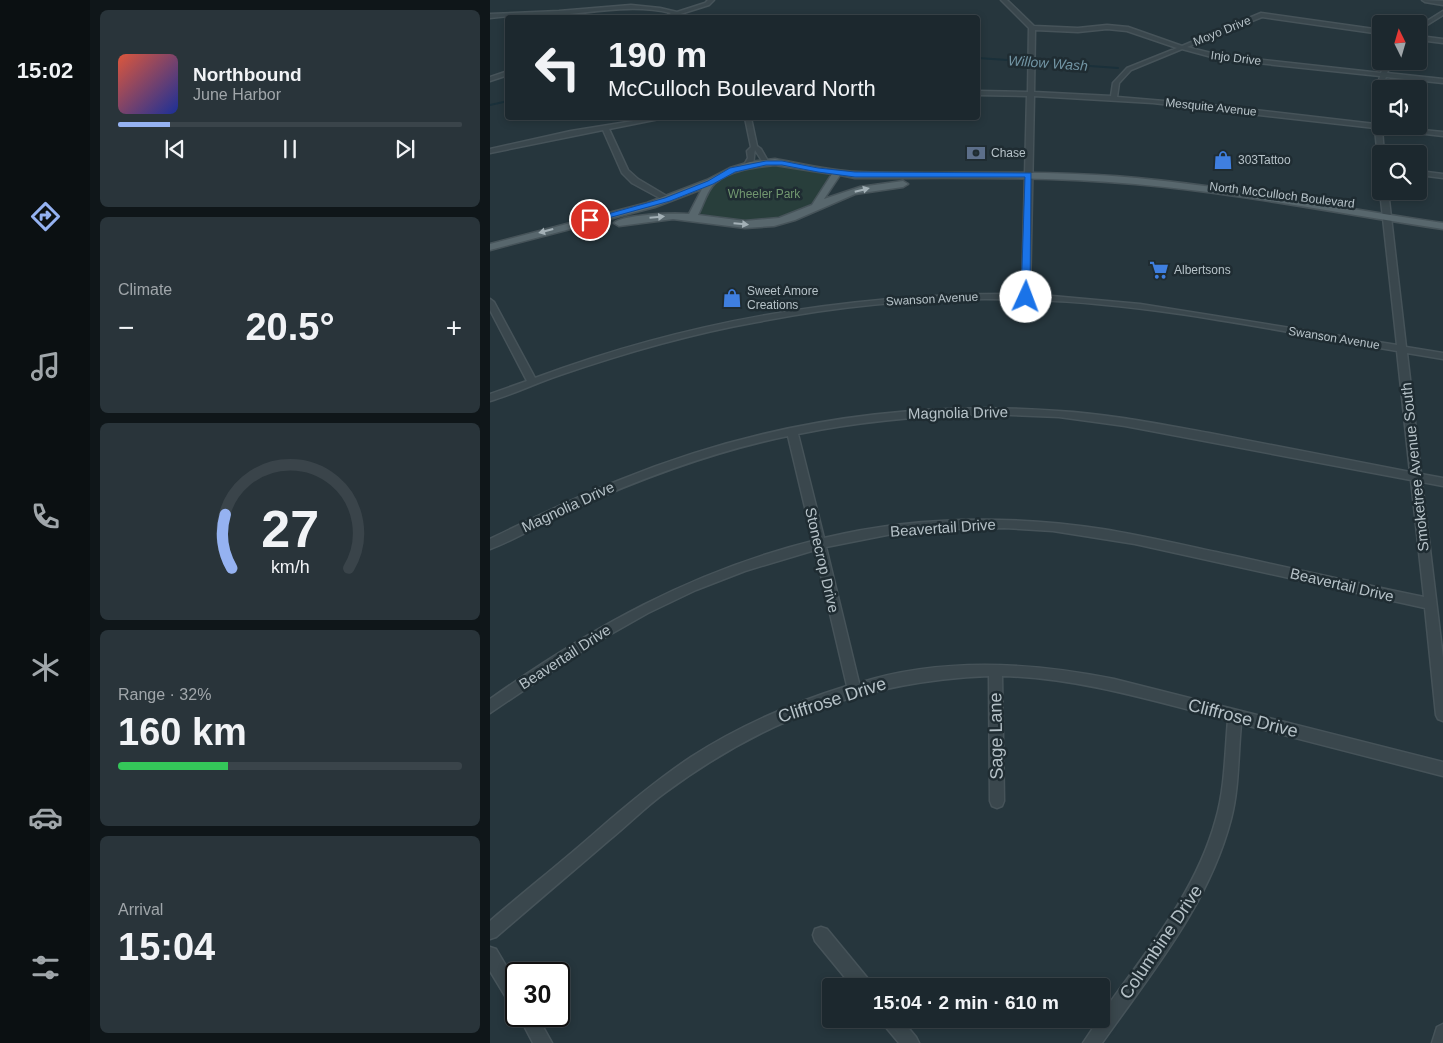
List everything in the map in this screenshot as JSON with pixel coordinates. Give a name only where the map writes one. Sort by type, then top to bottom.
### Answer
[{"type":"main road","points":[[490,247],[667,200],[722,175],[748,166],[766,163],[782,163],[837,173],[896,176],[963,174],[1029,178]]},
{"type":"main road","points":[[816,207],[819,199],[837,173]]},
{"type":"main road","name":"North McCulloch Boulevard","points":[[1029,178],[1158,192],[1368,219],[1387,218]]},
{"type":"main road","name":"North McCulloch Boulevard","points":[[490,256],[610,225],[653,218],[692,217],[745,225],[762,224],[790,219],[848,194],[884,186],[1029,178],[1111,179],[1203,189],[1368,213],[1387,218]]},
{"type":"main road","points":[[692,217],[710,182]]},
{"type":"main road","points":[[1158,192],[1164,189],[1193,192],[1203,189]]},
{"type":"main road","points":[[1387,218],[1443,226]]},
{"type":"street","points":[[671,15],[707,4],[711,0]]},
{"type":"street","points":[[1004,0],[1028,21],[1032,28],[1026,297]]},
{"type":"street","points":[[1425,0],[1443,3]]},
{"type":"street","points":[[490,16],[517,13],[557,14],[585,7],[633,5],[676,13]]},
{"type":"street","points":[[1428,22],[1443,13]]},
{"type":"street","name":"Moyo Drive","points":[[1114,98],[1116,83],[1130,69],[1261,16],[1372,31]]},
{"type":"street","name":"Injo Drive","points":[[1032,28],[1078,30],[1117,28],[1140,32],[1182,47],[1219,57],[1443,81]]},
{"type":"street","points":[[1428,39],[1443,41]]},
{"type":"street","points":[[1381,80],[1384,70]]},
{"type":"street","points":[[490,79],[505,74]]},
{"type":"street","name":"Mesquite Avenue","points":[[980,93],[1114,98],[1372,125]]},
{"type":"street","points":[[490,151],[633,120]]},
{"type":"street","points":[[748,120],[754,147]]},
{"type":"street","points":[[605,127],[625,171],[635,180],[667,200]]},
{"type":"street","name":"Mesquite Avenue","points":[[1427,132],[1443,134]]},
{"type":"street","points":[[754,147],[760,150],[766,163]]},
{"type":"street","points":[[748,166],[752,158],[750,151],[754,147]]},
{"type":"street","points":[[1427,174],[1443,176]]},
{"type":"street","name":"Smoketree Avenue South","points":[[1385,200],[1443,715]]},
{"type":"street","name":"Swanson Avenue","points":[[490,398],[604,356],[670,337],[734,322],[858,303],[920,298],[1026,297],[1103,302],[1165,310],[1443,356]]},
{"type":"street","points":[[490,302],[532,381]]},
{"type":"street","name":"Magnolia Drive","points":[[490,544],[593,494],[648,472],[701,454],[792,431],[856,419],[906,414],[957,411],[1058,414],[1160,428],[1443,482]]},
{"type":"street","name":"Stonecrop Drive","points":[[792,431],[854,689]]},
{"type":"street","name":"Beavertail Drive","points":[[490,707],[557,661],[644,610],[690,588],[735,570],[818,544],[870,533],[923,527],[1002,523],[1046,526],[1135,538],[1430,604]]},
{"type":"street","name":"Cliffrose Drive","points":[[490,931],[660,787],[736,738],[811,703],[854,689],[924,674],[995,670],[1038,672],[1076,677],[1443,769]]},
{"type":"street","name":"Sage Lane","points":[[995,670],[997,801]]},
{"type":"street","name":"Columbine Drive","points":[[1092,1043],[1182,915],[1208,867],[1224,818],[1235,716]]},
{"type":"street","points":[[821,935],[856,978]]},
{"type":"street","points":[[490,955],[505,980]]},
{"type":"street","points":[[534,1027],[543,1043]]},
{"type":"street","points":[[898,1028],[910,1043]]},
{"type":"street","points":[[1440,1043],[1443,1033]]},
{"type":"green space","name":"Wheeler Park","points":[[764,166],[791,167],[832,176],[812,203],[782,218],[747,222],[697,213],[696,210],[710,190],[723,178],[740,171]]},
{"type":"waterway","name":"Willow Wash","points":[[980,58],[1118,68]]},
{"type":"waterway","name":"Willow Wash","points":[[490,105],[505,102]]},
{"type":"place","name":"Chase","points":[[976,153]]},
{"type":"place","name":"303Tattoo","points":[[1223,160]]},
{"type":"place","name":"Albertsons","points":[[1159,270]]},
{"type":"place","name":"Sweet Amore Creations","points":[[732,298]]},
{"type":"route","points":[[590,220],[667,200],[733,170],[766,163],[790,164],[837,173],[896,176],[1029,175],[1026,297]]}]
